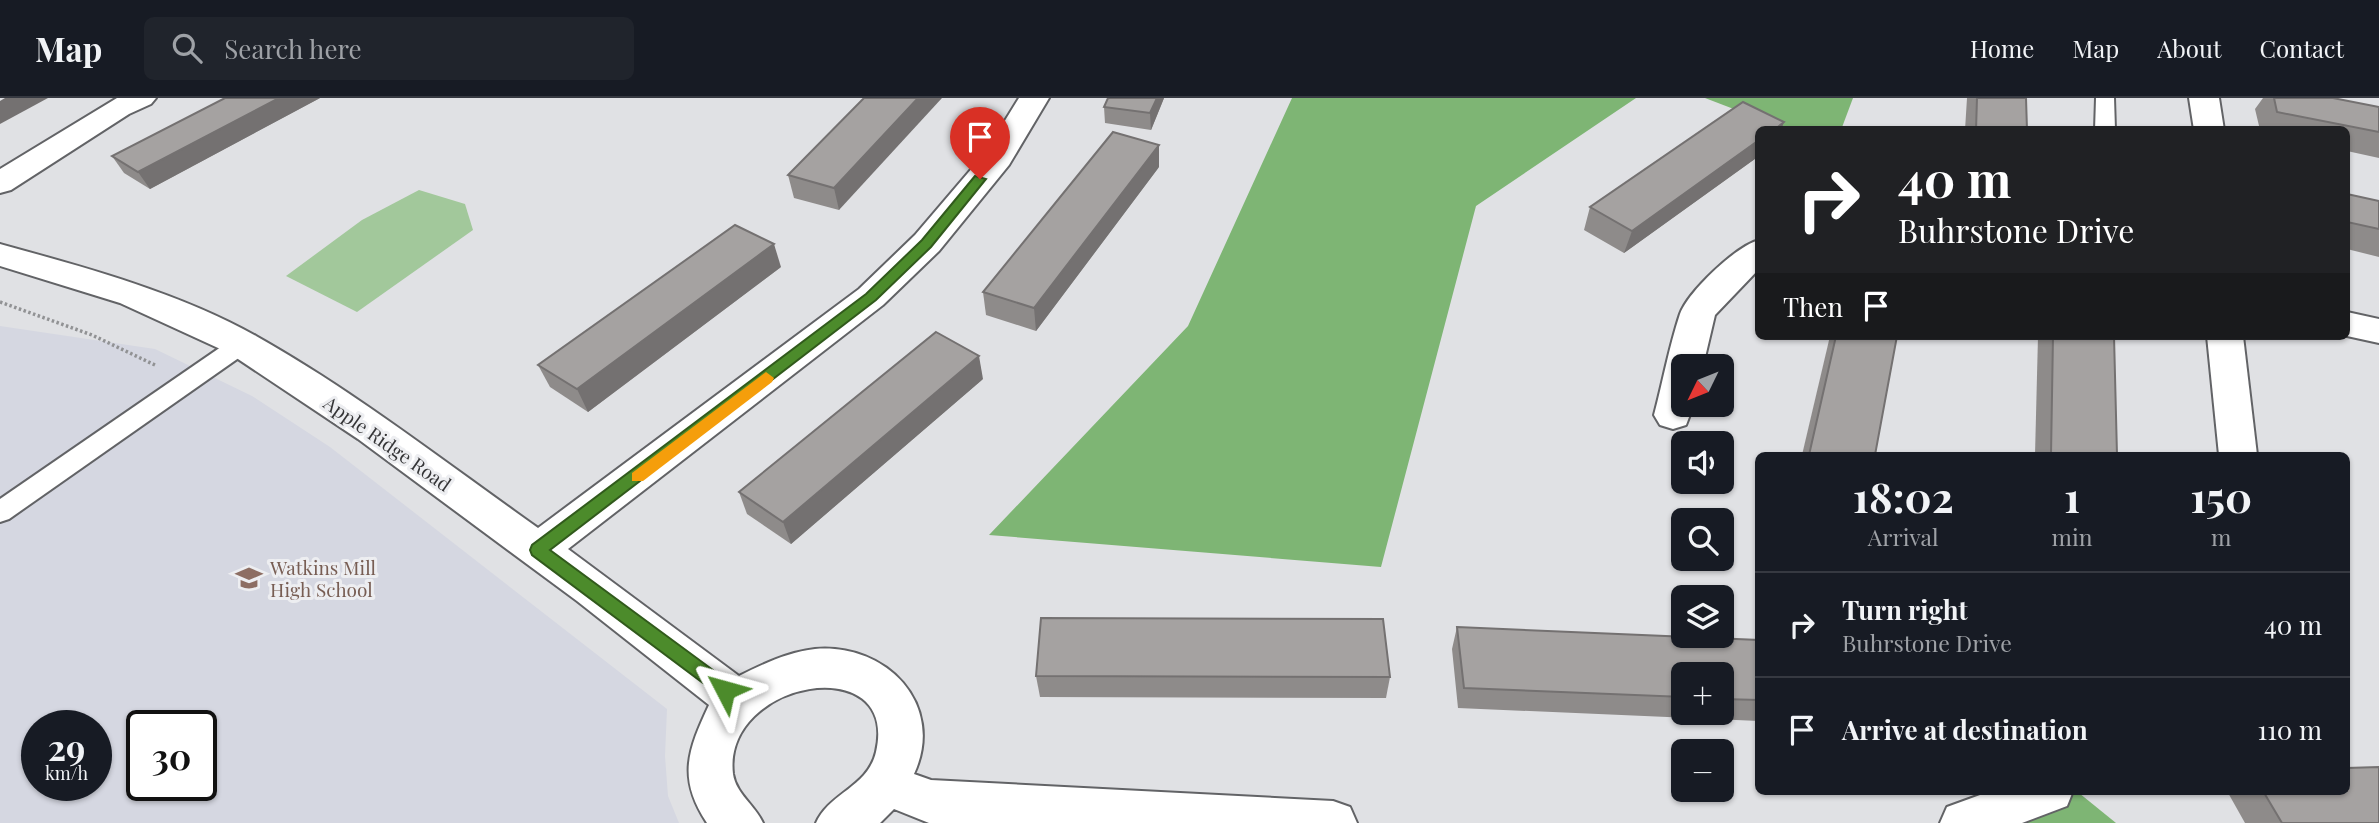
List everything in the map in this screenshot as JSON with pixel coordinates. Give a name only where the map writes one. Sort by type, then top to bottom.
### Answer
[{"type":"street","points":[[0,183],[119,108],[141,98]]},
{"type":"street","points":[[538,550],[871,297],[927,243],[998,158],[1034,98]]},
{"type":"street","points":[[2204,98],[2208,126]]},
{"type":"street","points":[[1688,354],[1698,312],[1733,273],[1755,254]]},
{"type":"street","name":"Apple Ridge Road","points":[[0,255],[132,295],[242,344],[371,429],[538,550],[738,701]]},
{"type":"street","points":[[2350,325],[2379,331]]},
{"type":"street","points":[[2225,340],[2238,452]]},
{"type":"street","points":[[739,823],[727,814],[712,787],[709,765],[717,732],[738,701],[761,684],[807,667],[852,671],[876,684],[897,712],[901,733],[900,750],[886,785],[855,815],[840,823]]},
{"type":"street","points":[[886,785],[931,802],[1333,823]]},
{"type":"street","points":[[1964,823],[2039,795]]},
{"type":"lane","points":[[2105,98],[2105,126]]},
{"type":"lane","points":[[0,512],[242,344]]},
{"type":"path","points":[[0,302],[92,335],[159,368]]},
{"type":"shaded area","name":"Watkins Mill High School","points":[[0,326],[155,349],[252,396],[330,447],[667,709],[665,756],[668,796],[679,823],[0,823]]},
{"type":"green space","points":[[1292,98],[1636,98],[1476,206],[1381,567],[989,535],[1188,326]]},
{"type":"green space","points":[[1705,98],[1853,98],[1842,126],[1778,126]]},
{"type":"green space","points":[[419,190],[465,204],[473,230],[357,312],[286,276],[362,220]]},
{"type":"green space","points":[[2074,795],[2081,795],[2116,823],[1999,823]]},
{"type":"building","points":[[225,98],[279,98],[138,172],[112,156]]},
{"type":"building","points":[[864,98],[918,98],[834,188],[788,175]]},
{"type":"building","points":[[1108,98],[1157,98],[1150,113],[1104,107]]},
{"type":"building","points":[[1977,98],[2026,98],[2027,126],[1976,126]]},
{"type":"building","points":[[2274,98],[2333,98],[2379,107],[2379,132],[2350,126],[2277,112]]},
{"type":"building","points":[[1743,102],[1784,122],[1779,126],[1755,126],[1755,143],[1632,231],[1590,207]]},
{"type":"building","points":[[1113,132],[1159,145],[1034,308],[983,292]]},
{"type":"building","points":[[2350,195],[2379,201],[2379,229],[2350,223]]},
{"type":"building","points":[[735,225],[774,244],[577,389],[538,365]]},
{"type":"building","points":[[936,332],[979,356],[783,522],[739,492]]},
{"type":"building","points":[[1835,340],[1896,340],[1876,452],[1810,452]]},
{"type":"building","points":[[2053,340],[2114,340],[2117,452],[2051,452]]},
{"type":"building","points":[[1041,618],[1383,619],[1390,677],[1036,676]]},
{"type":"building","points":[[1457,627],[1671,636],[1671,648],[1734,648],[1734,639],[1755,640],[1755,700],[1734,699],[1734,662],[1671,662],[1671,696],[1464,688]]},
{"type":"building","points":[[2379,767],[2379,823],[2282,823],[2265,795],[2350,795],[2350,768]]},
{"type":"slow traffic","points":[[637,477],[766,378]]},
{"type":"place","name":"Watkins Mill High School","points":[[249,578]]},
{"type":"route","points":[[725,690],[538,550],[576,524],[871,297],[927,243],[980,179]]}]
